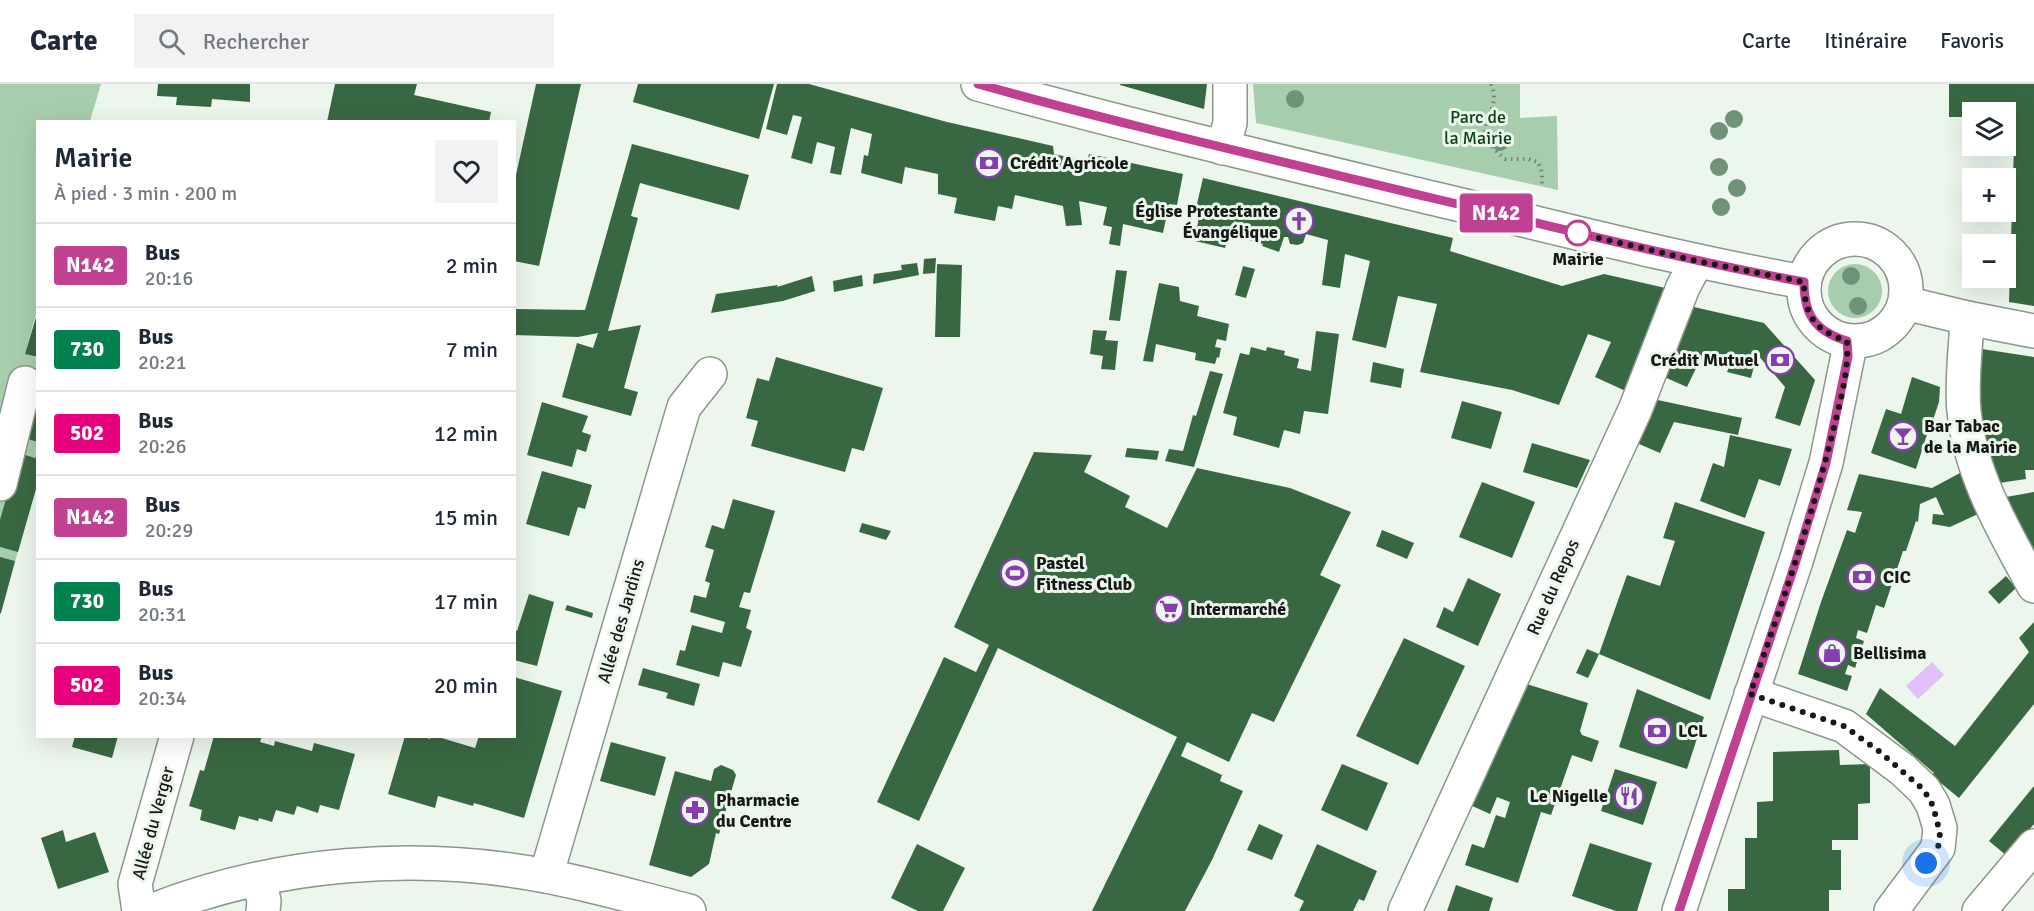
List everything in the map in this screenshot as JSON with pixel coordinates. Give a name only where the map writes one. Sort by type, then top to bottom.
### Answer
[{"type":"street","points":[[978,84],[1223,148],[1697,261],[1804,282]]},
{"type":"street","points":[[1223,148],[1230,123],[1230,84]]},
{"type":"street","points":[[1854,238],[1871,241],[1885,248],[1904,272],[1907,288],[1905,303],[1890,329],[1877,337],[1862,341],[1847,341],[1831,336],[1818,327],[1809,313],[1804,298],[1804,282],[1810,265],[1821,251],[1836,242],[1854,238]]},
{"type":"street","name":"Rue du Repos","points":[[1405,911],[1635,410],[1683,287],[1697,261]]},
{"type":"street","points":[[1905,303],[2034,331]]},
{"type":"street","points":[[1967,318],[1964,403],[1970,442],[1988,498],[2034,586]]},
{"type":"street","points":[[1679,911],[1796,561],[1826,463],[1848,356],[1847,341]]},
{"type":"street","name":"Allée des Jardins","points":[[546,876],[684,407],[711,374]]},
{"type":"street","points":[[0,484],[25,383]]},
{"type":"street","points":[[1750,694],[1844,726],[1880,752],[1924,790],[1936,813],[1940,828],[1938,848],[1891,911]]},
{"type":"street","name":"Allée du Verger","points":[[139,911],[135,884],[176,738]]},
{"type":"street","points":[[1979,911],[2034,846]]},
{"type":"street","points":[[151,911],[212,890],[259,879],[328,868],[434,862],[546,876],[688,911]]},
{"type":"street","points":[[259,879],[264,901],[263,911]]},
{"type":"path","points":[[1491,84],[1494,91],[1493,102],[1484,131],[1488,143],[1505,159],[1528,159],[1538,162],[1542,172],[1542,185]]},
{"type":"green space","points":[[0,84],[101,84],[90,120],[36,120],[36,314],[25,354],[36,357],[36,487],[0,616]]},
{"type":"green space","name":"Parc de la Mairie","points":[[1253,84],[1520,84],[1520,118],[1557,116],[1558,190],[1256,123]]},
{"type":"green space","points":[[1850,264],[1860,264],[1870,268],[1878,276],[1882,291],[1878,306],[1870,314],[1860,318],[1850,318],[1840,314],[1832,306],[1828,296],[1828,286],[1832,276],[1840,268]]},
{"type":"shaded area","points":[[1932,662],[1944,675],[1918,699],[1906,686]]},
{"type":"building","points":[[158,84],[250,84],[250,102],[212,99],[211,107],[176,105],[177,97],[157,96]]},
{"type":"building","points":[[335,84],[417,84],[414,95],[491,112],[489,120],[327,120]]},
{"type":"building","points":[[536,84],[581,84],[539,266],[516,261],[516,175]]},
{"type":"building","points":[[638,84],[774,84],[759,139],[633,102]]},
{"type":"building","points":[[777,84],[809,84],[947,122],[1053,146],[1054,154],[1087,161],[1089,154],[1183,174],[1177,205],[1169,204],[1163,233],[1123,224],[1120,246],[1109,244],[1112,227],[1103,225],[1107,207],[1079,201],[1082,225],[1066,226],[1063,206],[1015,195],[1012,209],[998,206],[995,221],[954,213],[957,198],[938,194],[938,174],[905,167],[902,184],[861,173],[864,155],[868,156],[872,134],[851,128],[841,175],[830,173],[835,147],[817,142],[812,164],[791,158],[802,117],[793,115],[787,135],[766,129]]},
{"type":"building","points":[[1207,84],[1204,109],[1120,85]]},
{"type":"building","points":[[1949,84],[2034,84],[2034,306],[2009,302],[2009,288],[2016,288],[2016,234],[2011,234],[2012,222],[2016,222],[2016,168],[2013,168],[2014,156],[2016,156],[2016,102],[1962,102],[1962,117],[1949,117]]},
{"type":"building","points":[[632,144],[749,175],[739,210],[640,183],[631,216],[638,218],[608,331],[641,325],[624,388],[638,392],[631,416],[562,397],[577,343],[593,348],[598,333],[578,337],[516,335],[516,309],[585,310]]},
{"type":"building","points":[[1203,178],[1453,238],[1450,251],[1562,286],[1604,274],[1670,289],[1630,393],[1595,377],[1611,342],[1588,334],[1559,405],[1512,390],[1420,372],[1437,304],[1398,296],[1386,348],[1352,340],[1370,261],[1345,254],[1340,288],[1322,285],[1328,240],[1306,234],[1303,243],[1298,245],[1290,244],[1288,237],[1284,237],[1279,252],[1262,246],[1263,244],[1229,235],[1225,248],[1195,241],[1200,209],[1196,208]]},
{"type":"building","points":[[936,258],[935,273],[923,274],[924,259]]},
{"type":"building","points":[[917,263],[919,275],[873,284],[874,274],[902,270],[901,265]]},
{"type":"building","points":[[937,264],[962,265],[960,337],[935,337]]},
{"type":"building","points":[[1243,266],[1255,269],[1246,298],[1235,295]]},
{"type":"building","points":[[1116,270],[1127,271],[1120,321],[1109,320]]},
{"type":"building","points":[[862,275],[863,286],[834,292],[833,281]]},
{"type":"building","points":[[812,276],[815,291],[783,301],[711,313],[716,294],[778,285],[777,287]]},
{"type":"building","points":[[1159,283],[1179,287],[1180,301],[1199,306],[1197,316],[1229,324],[1226,341],[1217,339],[1215,347],[1221,348],[1215,364],[1195,360],[1196,353],[1156,344],[1153,362],[1143,361]]},
{"type":"building","points":[[1694,307],[1764,323],[1815,380],[1800,426],[1775,418],[1785,387],[1757,354],[1751,378],[1727,372],[1729,367],[1700,360],[1687,387],[1662,376]]},
{"type":"building","points":[[36,317],[36,357],[25,354]]},
{"type":"building","points":[[1093,330],[1107,331],[1105,340],[1118,341],[1115,370],[1101,369],[1103,356],[1090,354]]},
{"type":"building","points":[[1316,331],[1339,334],[1328,414],[1304,411],[1300,434],[1284,430],[1279,448],[1233,435],[1237,417],[1223,413],[1240,353],[1249,355],[1251,347],[1266,351],[1267,347],[1285,351],[1284,355],[1299,359],[1297,368],[1311,371]]},
{"type":"building","points":[[1982,349],[2034,357],[2034,470],[2025,470],[2026,479],[1999,483],[1986,448],[1977,379]]},
{"type":"building","points":[[776,357],[883,388],[864,451],[852,448],[845,472],[751,446],[758,421],[746,418],[757,378],[769,381]]},
{"type":"building","points":[[1373,362],[1404,369],[1401,388],[1370,382]]},
{"type":"building","points":[[1210,371],[1223,374],[1194,467],[1165,461],[1169,449],[1183,451],[1193,415],[1196,416]]},
{"type":"building","points":[[1912,377],[1940,387],[1939,402],[1916,469],[1871,453],[1886,409],[1901,414]]},
{"type":"building","points":[[1653,399],[1742,418],[1738,435],[1674,422],[1660,453],[1632,441]]},
{"type":"building","points":[[36,400],[36,441],[24,438]]},
{"type":"building","points":[[1462,401],[1502,412],[1491,449],[1451,438]]},
{"type":"building","points":[[542,402],[588,416],[582,432],[591,435],[586,452],[577,449],[572,467],[527,455]]},
{"type":"building","points":[[1730,435],[1792,449],[1780,486],[1759,479],[1745,518],[1700,501],[1713,463],[1724,467]]},
{"type":"building","points":[[1532,443],[1590,460],[1577,488],[1523,472]]},
{"type":"building","points":[[1127,448],[1159,451],[1157,460],[1125,457]]},
{"type":"building","points":[[1034,452],[1092,455],[1084,472],[1130,496],[1125,507],[1167,528],[1197,468],[1290,488],[1351,512],[1320,575],[1341,585],[1274,722],[1252,713],[1229,762],[1187,742],[1181,756],[1222,775],[1220,781],[1243,791],[1212,860],[1185,911],[1092,911],[1177,737],[998,648],[919,821],[877,802],[944,657],[976,672],[989,645],[954,627]]},
{"type":"building","points":[[19,453],[36,458],[36,489],[18,552],[0,547],[0,520]]},
{"type":"building","points":[[542,471],[592,485],[585,509],[578,507],[569,536],[526,524]]},
{"type":"building","points":[[1960,473],[1978,514],[1950,527],[1932,524],[1933,514],[1944,515],[1936,497],[1920,504],[1918,522],[1916,521],[1906,551],[1903,551],[1884,608],[1876,605],[1867,633],[1858,630],[1856,638],[1864,641],[1855,668],[1848,665],[1845,674],[1852,676],[1847,691],[1798,674],[1847,530],[1855,533],[1862,512],[1847,510],[1859,474],[1932,488]]},
{"type":"building","points":[[1482,482],[1535,502],[1512,558],[1459,537]]},
{"type":"building","points":[[2034,492],[2034,554],[2006,497]]},
{"type":"building","points":[[733,499],[775,511],[750,593],[744,592],[739,607],[751,610],[746,628],[752,631],[741,667],[723,662],[719,677],[676,665],[680,650],[685,651],[692,625],[722,633],[725,622],[690,612],[694,595],[706,598],[710,583],[705,581],[714,550],[705,547],[712,525],[724,529]]},
{"type":"building","points":[[1675,502],[1765,532],[1710,700],[1599,654],[1627,575],[1660,586],[1675,541],[1663,538]]},
{"type":"building","points":[[862,523],[891,531],[886,540],[859,532]]},
{"type":"building","points":[[1382,530],[1414,543],[1407,559],[1376,546]]},
{"type":"building","points":[[0,557],[15,561],[1,613],[0,613]]},
{"type":"building","points":[[2006,576],[2016,588],[1999,604],[1988,592]]},
{"type":"building","points":[[1468,578],[1501,594],[1478,646],[1436,627],[1444,607],[1453,612]]},
{"type":"building","points":[[529,594],[554,602],[537,666],[516,661],[517,631]]},
{"type":"building","points":[[567,605],[593,613],[592,618],[565,610]]},
{"type":"building","points":[[2034,622],[2034,704],[1959,798],[1866,714],[1880,688],[1955,746],[2029,652],[2019,638]]},
{"type":"building","points":[[1404,638],[1465,666],[1418,765],[1356,736]]},
{"type":"building","points":[[1587,649],[1599,654],[1588,678],[1576,673]]},
{"type":"building","points":[[643,668],[700,684],[694,706],[666,698],[668,693],[638,685]]},
{"type":"building","points":[[516,678],[562,691],[524,818],[474,803],[473,806],[438,796],[435,808],[388,794],[404,738],[442,738],[475,748],[478,738],[516,738]]},
{"type":"building","points":[[1523,683],[1588,703],[1580,731],[1582,735],[1599,741],[1592,762],[1572,755],[1551,815],[1541,812],[1518,883],[1465,865],[1472,844],[1484,848],[1496,815],[1505,818],[1510,802],[1497,797],[1490,814],[1468,804]]},
{"type":"building","name":"LCL","points":[[1637,689],[1704,717],[1687,769],[1619,747]]},
{"type":"building","points":[[74,738],[117,738],[112,758],[72,747]]},
{"type":"building","points":[[213,738],[261,738],[260,742],[274,746],[275,741],[312,751],[314,743],[355,754],[339,810],[320,805],[318,813],[297,806],[294,815],[276,810],[272,822],[239,816],[235,830],[200,820],[202,810],[189,806],[200,770],[204,771]]},
{"type":"building","points":[[611,742],[666,757],[655,796],[600,781]]},
{"type":"building","points":[[1839,750],[1840,765],[1870,764],[1870,803],[1858,804],[1858,840],[1832,840],[1832,850],[1841,850],[1841,890],[1829,890],[1829,911],[1728,911],[1728,889],[1745,889],[1745,838],[1757,838],[1757,802],[1773,801],[1773,752]]},
{"type":"building","points":[[1342,764],[1388,783],[1367,831],[1321,810]]},
{"type":"building","name":"Pharmacie du Centre","points":[[721,765],[733,770],[736,775],[719,834],[716,833],[709,864],[691,877],[649,865],[675,771],[711,781],[714,769]]},
{"type":"building","name":"Le Nigelle","points":[[1615,769],[1657,782],[1643,825],[1601,811]]},
{"type":"building","points":[[2034,786],[2034,824],[2007,856],[1989,841]]},
{"type":"building","points":[[1259,824],[1283,835],[1272,860],[1247,850]]},
{"type":"building","points":[[63,830],[66,842],[95,832],[109,872],[58,889],[41,838]]},
{"type":"building","points":[[1590,843],[1652,863],[1637,911],[1616,911],[1572,896]]},
{"type":"building","points":[[917,844],[965,868],[943,911],[918,911],[891,898]]},
{"type":"building","points":[[1317,844],[1377,871],[1364,901],[1359,899],[1353,911],[1299,911],[1304,901],[1294,896]]},
{"type":"building","points":[[1456,885],[1493,898],[1489,911],[1447,911]]},
{"type":"bus line","name":"N142","points":[[978,84],[1090,115],[1244,153],[1697,261],[1804,282],[1804,298],[1809,313],[1818,327],[1831,336],[1847,341],[1848,356],[1840,403],[1826,463],[1796,561],[1679,911]]},
{"type":"place","name":"Crédit Agricole","points":[[989,163]]},
{"type":"place","name":"Église Protestante Évangélique","points":[[1299,221]]},
{"type":"place","name":"Mairie","points":[[1578,233]]},
{"type":"place","name":"Crédit Mutuel","points":[[1780,360]]},
{"type":"place","name":"Bar Tabac de la Mairie","points":[[1903,436]]},
{"type":"place","name":"Pastel Fitness Club","points":[[1015,573]]},
{"type":"place","name":"CIC","points":[[1862,577]]},
{"type":"place","name":"Intermarché","points":[[1169,609]]},
{"type":"place","name":"Bellisima","points":[[1832,653]]},
{"type":"place","name":"LCL","points":[[1657,731]]},
{"type":"place","name":"Le Nigelle","points":[[1629,796]]},
{"type":"place","name":"Pharmacie du Centre","points":[[695,810]]},
{"type":"route","points":[[1578,233],[1697,261],[1804,282],[1804,298],[1809,313],[1818,327],[1831,336],[1847,341],[1848,356],[1840,403],[1826,463],[1796,561],[1750,694],[1844,726],[1904,770],[1924,790],[1933,806],[1938,822],[1940,840],[1938,848],[1926,863]]}]
